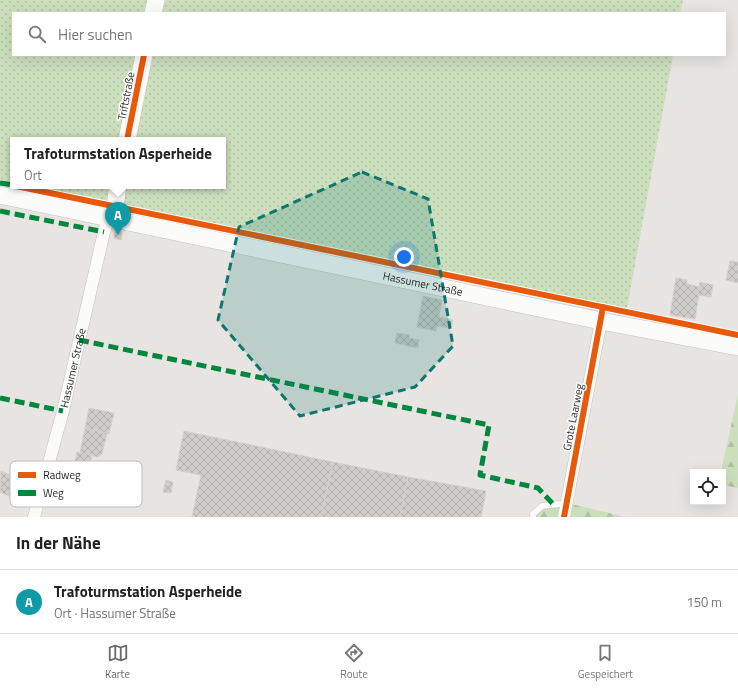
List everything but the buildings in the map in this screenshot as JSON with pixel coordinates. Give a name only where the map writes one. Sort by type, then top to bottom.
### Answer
[{"type":"street","points":[[153,12],[156,0]]},
{"type":"street","name":"Triftstraße","points":[[128,137],[144,56]]},
{"type":"street","points":[[109,217],[115,206],[118,189]]},
{"type":"street","name":"Hassumer Straße","points":[[0,195],[601,321],[738,347]]},
{"type":"street","name":"Hassumer Straße","points":[[49,461],[63,411],[104,232],[109,217]]},
{"type":"street","name":"Grote Laarweg","points":[[564,517],[601,321]]},
{"type":"street","name":"Hassumer Straße","points":[[34,517],[37,507]]},
{"type":"lane","points":[[533,517],[533,514],[542,506],[567,503]]},
{"type":"highlighted area","points":[[362,172],[428,199],[453,346],[415,387],[300,416],[218,320],[239,227]]},
{"type":"green space","points":[[0,0],[683,0],[680,12],[12,12],[12,56],[673,56],[627,308],[361,257],[31,189],[226,189],[226,137],[10,137],[10,185],[0,183]]},
{"type":"green space","points":[[738,394],[738,488],[726,486],[726,469],[722,469]]},
{"type":"green space","points":[[567,503],[626,517],[533,517],[542,506]]},
{"type":"marked path","points":[[0,183],[10,185]]},
{"type":"marked path","points":[[0,211],[104,232]]},
{"type":"marked path","points":[[79,340],[489,425],[480,475],[538,488],[553,504]]},
{"type":"marked path","points":[[0,398],[63,411]]},
{"type":"cycle path","points":[[128,137],[144,56]]},
{"type":"cycle path","points":[[31,189],[738,335]]},
{"type":"cycle path","points":[[564,517],[603,307]]},
{"type":"place","name":"Trafoturmstation Asperheide","points":[[118,235]]}]
